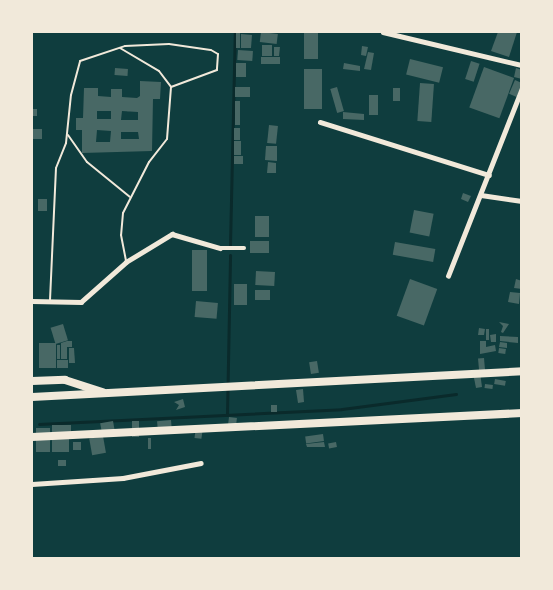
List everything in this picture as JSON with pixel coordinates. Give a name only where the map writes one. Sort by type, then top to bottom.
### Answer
[{"type":"highway","points":[[32,397],[522,371]]},
{"type":"highway","points":[[32,437],[522,413]]},
{"type":"main road","points":[[32,381],[65,380],[107,393]]},
{"type":"street","points":[[383,32],[522,65]]},
{"type":"street","points":[[448,276],[522,88]]},
{"type":"street","points":[[320,122],[489,175]]},
{"type":"street","points":[[481,195],[522,201]]},
{"type":"street","points":[[32,301],[81,302],[126,262],[172,234],[220,248],[244,248]]},
{"type":"street","points":[[32,484],[123,478],[201,464]]},
{"type":"lane","points":[[50,300],[56,168],[68,135],[71,95],[80,61],[120,48],[169,44],[218,54],[217,70],[212,74],[171,87]]},
{"type":"lane","points":[[120,48],[159,71],[171,87],[167,139],[149,162],[130,197],[121,235],[126,262]]},
{"type":"lane","points":[[68,135],[87,162],[130,197]]},
{"type":"building","points":[[236,32],[240,32],[240,48],[236,48]]},
{"type":"building","points":[[261,32],[278,34],[277,44],[260,42]]},
{"type":"building","points":[[304,32],[318,32],[318,59],[304,59]]},
{"type":"building","points":[[498,32],[517,32],[509,57],[491,51]]},
{"type":"building","points":[[241,34],[252,35],[251,48],[241,48]]},
{"type":"building","points":[[262,45],[272,45],[272,56],[262,56]]},
{"type":"building","points":[[362,46],[368,47],[366,56],[361,55]]},
{"type":"building","points":[[274,47],[280,47],[279,56],[274,56]]},
{"type":"building","points":[[238,50],[253,51],[252,61],[237,60]]},
{"type":"building","points":[[368,52],[374,53],[371,70],[364,69]]},
{"type":"building","points":[[261,57],[280,57],[280,64],[261,64]]},
{"type":"building","points":[[410,59],[443,67],[439,83],[406,75]]},
{"type":"building","points":[[471,61],[480,64],[474,82],[465,79]]},
{"type":"building","points":[[236,63],[246,63],[246,77],[236,77]]},
{"type":"building","points":[[344,63],[360,66],[360,71],[343,69]]},
{"type":"building","points":[[484,67],[514,78],[499,118],[469,107]]},
{"type":"building","points":[[115,68],[128,69],[127,76],[115,75]]},
{"type":"building","points":[[516,68],[522,70],[522,79],[514,77]]},
{"type":"building","points":[[304,69],[322,69],[322,109],[304,109]]},
{"type":"building","points":[[515,80],[522,83],[517,97],[509,94]]},
{"type":"building","points":[[140,81],[161,82],[160,99],[153,99],[152,151],[82,153],[82,130],[76,130],[76,118],[83,118],[84,88],[98,88],[98,96],[111,97],[111,89],[122,89],[122,97],[137,98],[140,96]],"holes":[[[97,111],[111,111],[111,119],[97,119]],[[122,111],[138,112],[138,120],[121,120]],[[97,130],[111,131],[110,142],[96,142]],[[121,132],[138,132],[139,139],[121,139]]]},
{"type":"building","points":[[420,83],[434,84],[431,122],[417,121]]},
{"type":"building","points":[[235,87],[250,87],[250,97],[235,97]]},
{"type":"building","points":[[337,87],[344,111],[337,113],[330,89]]},
{"type":"building","points":[[393,88],[400,88],[400,101],[393,101]]},
{"type":"building","points":[[369,95],[378,95],[378,115],[369,115]]},
{"type":"building","points":[[235,101],[240,101],[240,125],[235,125]]},
{"type":"building","points":[[32,109],[37,109],[37,116],[32,116]]},
{"type":"building","points":[[343,112],[364,114],[364,120],[343,119]]},
{"type":"building","points":[[269,125],[278,126],[276,144],[267,143]]},
{"type":"building","points":[[234,128],[240,128],[240,140],[234,140]]},
{"type":"building","points":[[32,129],[42,129],[42,139],[32,139]]},
{"type":"building","points":[[234,141],[241,141],[241,155],[234,155]]},
{"type":"building","points":[[266,146],[277,146],[277,161],[265,160]]},
{"type":"building","points":[[234,156],[243,156],[243,164],[234,164]]},
{"type":"building","points":[[268,162],[276,163],[276,173],[267,173]]},
{"type":"building","points":[[463,193],[471,196],[468,202],[461,199]]},
{"type":"building","points":[[38,199],[47,199],[47,211],[38,211]]},
{"type":"building","points":[[414,210],[434,214],[429,236],[410,233]]},
{"type":"building","points":[[255,216],[269,216],[269,237],[255,237]]},
{"type":"building","points":[[250,241],[269,241],[269,253],[250,253]]},
{"type":"building","points":[[395,242],[435,249],[433,262],[393,255]]},
{"type":"building","points":[[192,250],[207,250],[207,291],[192,291]]},
{"type":"building","points":[[256,271],[275,272],[274,286],[255,285]]},
{"type":"building","points":[[410,279],[437,289],[424,326],[397,316]]},
{"type":"building","points":[[516,279],[522,281],[522,289],[514,288]]},
{"type":"building","points":[[234,284],[247,284],[247,305],[234,305]]},
{"type":"building","points":[[255,290],[270,290],[270,300],[255,300]]},
{"type":"building","points":[[510,292],[520,293],[519,304],[508,302]]},
{"type":"building","points":[[196,301],[218,303],[217,319],[195,317]]},
{"type":"building","points":[[499,322],[509,324],[503,333],[501,332],[503,326]]},
{"type":"building","points":[[63,324],[68,340],[56,344],[51,328]]},
{"type":"building","points":[[479,328],[485,329],[484,335],[478,335]]},
{"type":"building","points":[[486,329],[489,329],[489,340],[486,340]]},
{"type":"building","points":[[496,334],[496,342],[491,342],[490,335]]},
{"type":"building","points":[[500,336],[518,337],[518,343],[500,341]]},
{"type":"building","points":[[72,341],[72,347],[67,347],[67,359],[61,359],[61,343]]},
{"type":"building","points":[[480,341],[486,341],[486,347],[495,345],[496,351],[480,354]]},
{"type":"building","points":[[500,342],[507,343],[507,348],[499,347]]},
{"type":"building","points":[[39,343],[56,343],[56,368],[39,368]]},
{"type":"building","points":[[57,345],[60,345],[60,359],[57,359]]},
{"type":"building","points":[[69,348],[74,348],[75,363],[69,363]]},
{"type":"building","points":[[499,348],[506,349],[505,354],[498,353]]},
{"type":"building","points":[[484,358],[485,370],[479,370],[478,359]]},
{"type":"building","points":[[57,360],[68,360],[68,368],[57,368]]},
{"type":"building","points":[[317,361],[319,373],[311,374],[309,362]]},
{"type":"building","points":[[480,372],[482,387],[476,388],[473,373]]},
{"type":"building","points":[[495,379],[506,381],[505,386],[494,384]]},
{"type":"building","points":[[485,384],[493,385],[492,389],[485,388]]},
{"type":"building","points":[[303,389],[304,402],[298,403],[296,390]]},
{"type":"building","points":[[183,399],[185,407],[176,410],[179,405],[174,402]]},
{"type":"building","points":[[271,405],[277,405],[277,412],[271,412]]},
{"type":"building","points":[[229,417],[237,418],[236,427],[228,426]]},
{"type":"building","points":[[171,420],[172,432],[158,433],[157,421]]},
{"type":"building","points":[[113,421],[115,432],[102,434],[100,423]]},
{"type":"building","points":[[132,421],[139,421],[139,437],[132,437]]},
{"type":"building","points":[[52,425],[71,425],[71,436],[52,436]]},
{"type":"building","points":[[196,427],[203,428],[201,439],[194,438]]},
{"type":"building","points":[[36,428],[50,428],[50,452],[36,452]]},
{"type":"building","points":[[323,434],[324,441],[306,443],[305,437]]},
{"type":"building","points":[[103,436],[106,453],[92,455],[89,438]]},
{"type":"building","points":[[52,438],[69,438],[69,452],[52,452]]},
{"type":"building","points":[[148,438],[151,438],[151,449],[148,449]]},
{"type":"building","points":[[73,442],[81,442],[81,450],[73,450]]},
{"type":"building","points":[[324,442],[325,447],[307,447],[306,444]]},
{"type":"building","points":[[336,442],[337,447],[329,448],[328,444]]},
{"type":"building","points":[[58,460],[66,460],[66,466],[58,466]]},
{"type":"waterway","points":[[230,245],[235,32]]},
{"type":"waterway","points":[[227,415],[230,255]]},
{"type":"waterway","points":[[39,424],[342,409],[456,394]]}]
